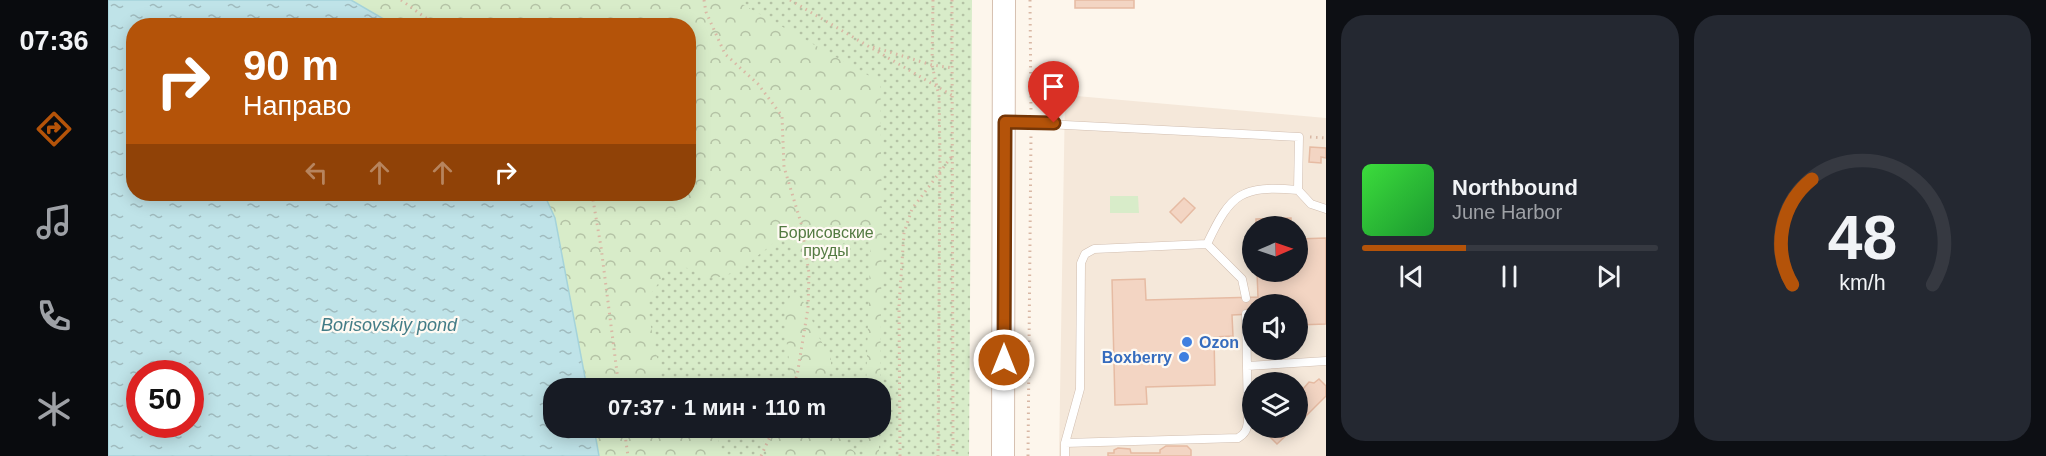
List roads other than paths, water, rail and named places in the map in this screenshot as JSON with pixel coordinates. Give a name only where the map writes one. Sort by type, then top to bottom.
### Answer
[{"type":"main road","points":[[1003,456],[1004,0]]},
{"type":"lane","points":[[1005,122],[1299,137],[1298,190]]},
{"type":"lane","points":[[1207,244],[1220,217],[1233,200],[1246,191],[1274,188],[1298,190],[1311,204],[1326,209]]},
{"type":"lane","points":[[1065,456],[1065,443],[1080,389],[1081,264],[1085,254],[1094,249],[1207,244],[1242,279],[1245,294]]},
{"type":"lane","points":[[1065,443],[1238,438],[1244,435],[1247,429],[1247,360]]},
{"type":"lane","points":[[1247,366],[1326,361]]},
{"type":"water","name":"Borisovskiy pond","points":[[108,0],[351,0],[382,18],[126,18],[126,201],[547,201],[555,218],[585,378],[543,378],[543,438],[596,438],[599,456],[108,456]]},
{"type":"place","name":"Ozon","points":[[1187,342]]},
{"type":"place","name":"Boxberry","points":[[1184,357]]},
{"type":"park label","name":"Борисовские пруды","points":[[826,241]]}]
